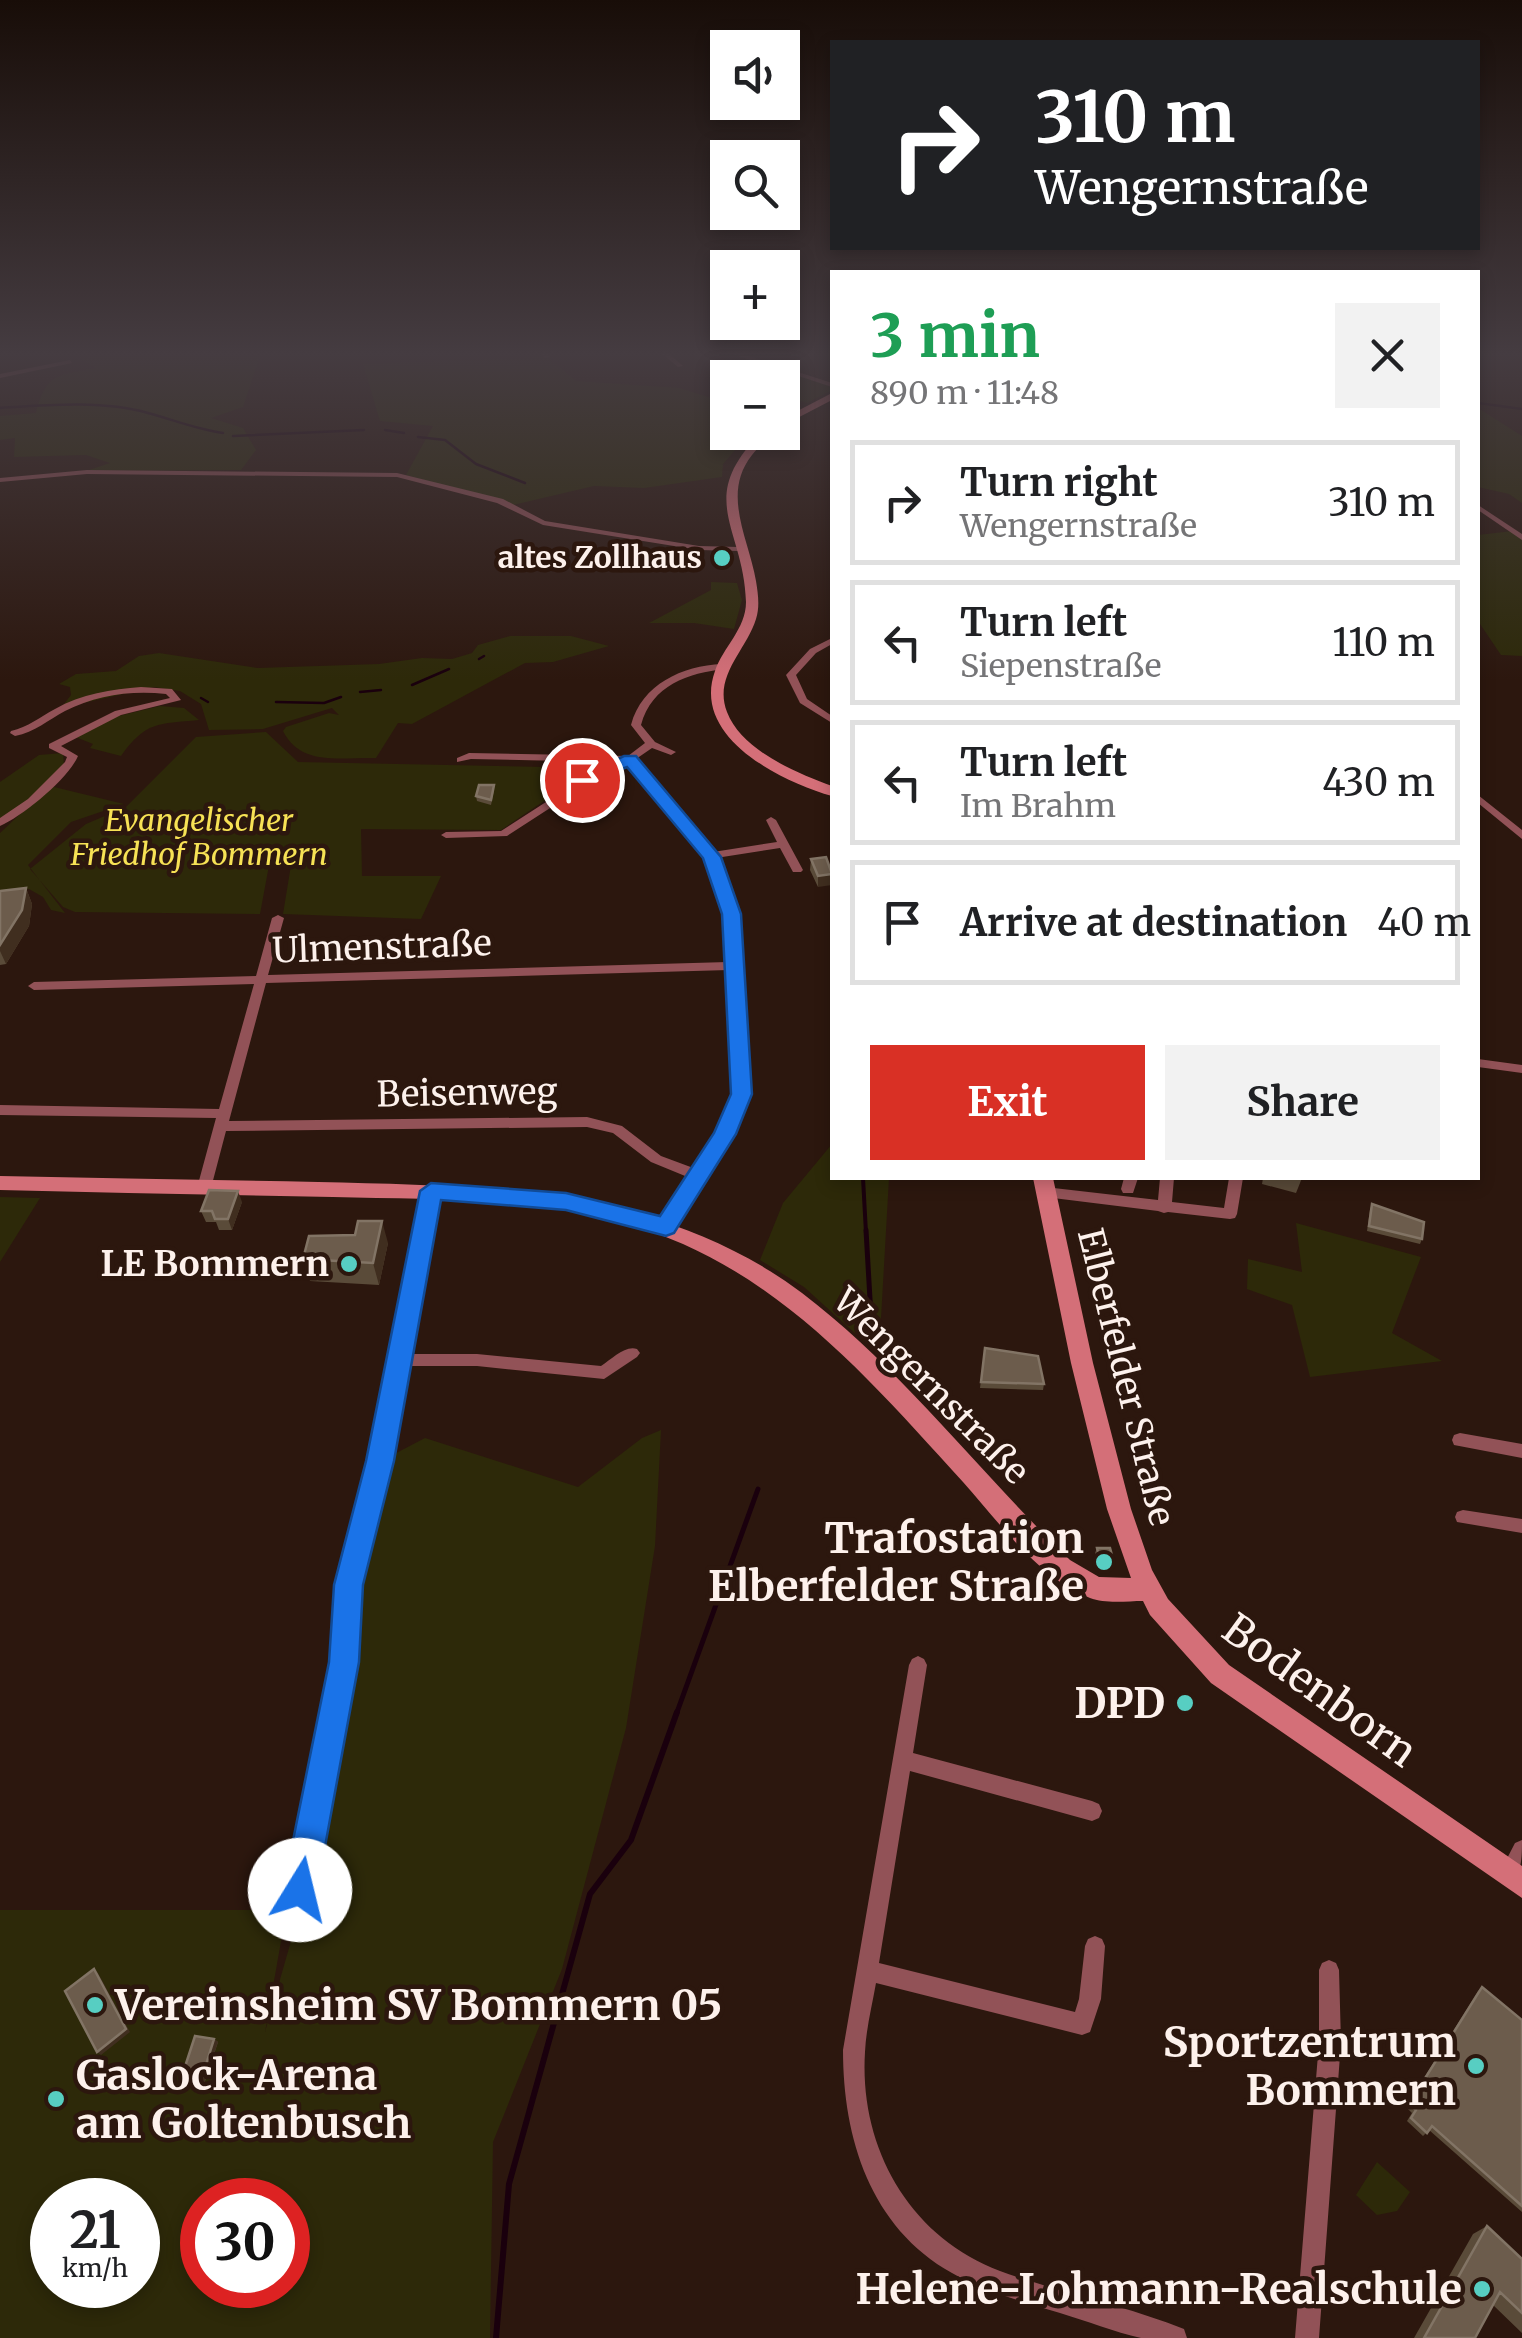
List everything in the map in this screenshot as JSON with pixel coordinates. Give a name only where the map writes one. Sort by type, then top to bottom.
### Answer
[{"type":"main road","points":[[743,462],[733,482],[731,505],[752,609],[721,670],[718,702],[738,737],[775,766],[830,789]]},
{"type":"main road","name":"Wengernstraße","points":[[0,1183],[431,1191],[566,1201],[666,1227],[731,1257],[814,1317],[874,1371],[1061,1568],[1096,1589],[1149,1590]]},
{"type":"main road","name":"Elberfelder Straße","points":[[1044,1185],[1119,1509],[1149,1590]]},
{"type":"main road","name":"Bodenborn","points":[[1149,1590],[1171,1624],[1220,1674],[1409,1805],[1518,1869]]},
{"type":"street","points":[[0,480],[88,472],[397,475],[500,501],[543,523],[699,548],[739,549]]},
{"type":"street","points":[[1480,509],[1522,538]]},
{"type":"street","points":[[830,642],[813,650],[791,675],[804,701],[830,719]]},
{"type":"street","points":[[671,752],[651,744],[636,725],[640,710],[686,672],[721,670]]},
{"type":"street","points":[[0,823],[32,802],[70,763],[73,756],[56,747],[97,722],[176,700],[176,696],[159,690],[102,695],[65,707],[16,733]]},
{"type":"street","points":[[446,835],[502,834],[651,744]]},
{"type":"street","points":[[461,760],[469,756],[623,761],[711,856],[730,906],[742,1094],[699,1176],[666,1227]]},
{"type":"street","points":[[1480,800],[1522,836]]},
{"type":"street","points":[[771,820],[797,870]]},
{"type":"street","points":[[711,856],[784,844]]},
{"type":"street","points":[[204,1188],[278,918]]},
{"type":"street","name":"Ulmenstraße","points":[[34,986],[733,966]]},
{"type":"street","points":[[1480,1062],[1522,1069]]},
{"type":"street","name":"Beisenweg","points":[[0,1110],[222,1120],[575,1121],[617,1128],[656,1159],[699,1176]]},
{"type":"street","points":[[1164,1208],[1167,1180]]},
{"type":"street","points":[[1044,1185],[1164,1208],[1230,1214],[1236,1180]]},
{"type":"street","points":[[296,1915],[344,1662],[348,1585],[366,1526],[431,1191]]},
{"type":"street","points":[[399,1360],[478,1360],[604,1374],[632,1354]]},
{"type":"street","points":[[1460,1440],[1522,1451]]},
{"type":"street","points":[[1463,1517],[1522,1526]]},
{"type":"street","points":[[918,1665],[854,2050],[854,2106],[865,2154],[898,2210],[937,2248],[976,2272],[1175,2338]]},
{"type":"street","points":[[904,1760],[1092,1811]]},
{"type":"street","points":[[868,1971],[1082,2024],[1090,1999],[1095,1946]]},
{"type":"street","points":[[1307,2338],[1330,2042],[1329,1970]]},
{"type":"green space","points":[[247,462],[241,470],[86,471],[110,463]]},
{"type":"green space","points":[[413,462],[725,462],[722,477],[644,488],[594,486],[513,505],[406,475]]},
{"type":"green space","points":[[1480,462],[1522,462],[1522,503],[1509,494],[1480,487]]},
{"type":"green space","points":[[1512,531],[1522,538],[1522,656],[1501,655],[1480,624],[1480,535]]},
{"type":"green space","points":[[711,582],[737,583],[742,600],[734,629],[694,623],[649,623],[711,590]]},
{"type":"green space","points":[[510,636],[571,636],[609,646],[553,662],[525,663],[412,724],[398,723],[376,758],[311,755],[300,750],[283,731],[329,713],[339,715],[332,708],[263,729],[209,730],[201,704],[180,691],[154,687],[61,708],[71,695],[70,687],[59,684],[76,674],[116,671],[139,656],[159,653],[258,668],[379,664],[422,658],[452,659],[472,653],[478,645]]},
{"type":"green space","points":[[160,706],[184,708],[199,720],[154,726],[138,736],[121,756],[90,748],[93,744],[73,736],[110,718]]},
{"type":"green space","name":"Evangelischer Friedhof Bommern","points":[[266,732],[298,762],[593,768],[501,830],[361,829],[362,876],[441,876],[421,919],[283,914],[292,859],[270,860],[260,914],[75,912],[63,907],[30,869],[86,824],[126,807],[196,737]]},
{"type":"green space","points":[[63,753],[64,766],[43,789],[0,821],[0,782],[39,755]]},
{"type":"green space","points":[[50,786],[124,804],[71,822],[28,865],[65,913],[51,910],[43,897],[29,889],[0,894],[0,833]]},
{"type":"green space","points":[[830,1146],[830,1180],[889,1180],[880,1336],[869,1346],[804,1287],[760,1260],[783,1203]]},
{"type":"green space","points":[[0,1197],[40,1198],[0,1262]]},
{"type":"green space","points":[[1296,1223],[1421,1257],[1392,1333],[1442,1361],[1310,1377],[1292,1305],[1247,1289],[1248,1259],[1302,1272]]},
{"type":"green space","points":[[661,1430],[655,1546],[626,1728],[562,1969],[493,2142],[490,2338],[0,2338],[0,1910],[280,1910],[286,1913],[265,2032],[317,1850],[354,1596],[381,1461],[425,1438],[578,1487],[642,1438]]},
{"type":"green space","points":[[1377,2162],[1410,2192],[1397,2211],[1377,2215],[1356,2195]]},
{"type":"building","points":[[479,785],[494,785],[491,800],[476,796]]},
{"type":"building","points":[[826,857],[830,874],[818,876],[811,859]]},
{"type":"building","points":[[26,888],[22,910],[0,945],[0,891]]},
{"type":"building","points":[[209,1190],[238,1191],[228,1219],[215,1219],[212,1211],[201,1211]]},
{"type":"building","points":[[1372,1204],[1424,1222],[1422,1239],[1369,1226]]},
{"type":"building","points":[[358,1221],[382,1221],[373,1263],[303,1259],[309,1236],[355,1235]]},
{"type":"building","points":[[985,1348],[1038,1356],[1044,1384],[981,1382]]},
{"type":"building","points":[[1097,1548],[1110,1548],[1113,1559],[1100,1560]]},
{"type":"building","name":"Vereinsheim SV Bommern 05","points":[[94,1969],[126,2029],[97,2052],[65,1991]]},
{"type":"building","name":"Sportzentrum Bommern","points":[[1482,1987],[1522,2020],[1522,2206],[1432,2126],[1427,2133],[1411,2118],[1416,2110],[1409,2104]]},
{"type":"building","points":[[195,2036],[214,2039],[200,2084],[180,2082]]},
{"type":"building","name":"Helene-Lohmann-Realschule","points":[[1487,2226],[1522,2259],[1522,2313],[1500,2292],[1475,2338],[1424,2338]]},
{"type":"waterway","points":[[474,462],[525,483]]},
{"type":"waterway","points":[[479,659],[484,656]]},
{"type":"waterway","points":[[412,685],[449,669]]},
{"type":"waterway","points":[[360,692],[381,690]]},
{"type":"waterway","points":[[276,702],[324,703],[341,697]]},
{"type":"waterway","points":[[201,698],[208,702]]},
{"type":"waterway","points":[[863,1180],[866,1233]]},
{"type":"waterway","points":[[866,1230],[872,1334],[885,1359]]},
{"type":"waterway","points":[[676,1715],[758,1489]]},
{"type":"waterway","points":[[496,2338],[509,2184],[590,1894],[631,1840],[677,1712]]},
{"type":"place","name":"altes Zollhaus","points":[[722,558]]},
{"type":"place","name":"LE Bommern","points":[[349,1264]]},
{"type":"place","name":"Trafostation Elberfelder Straße","points":[[1104,1562]]},
{"type":"place","name":"DPD","points":[[1185,1703]]},
{"type":"place","name":"Vereinsheim SV Bommern 05","points":[[95,2005]]},
{"type":"place","name":"Sportzentrum Bommern","points":[[1476,2066]]},
{"type":"place","name":"Gaslock-Arena am Goltenbusch","points":[[56,2099]]},
{"type":"place","name":"Helene-Lohmann-Realschule","points":[[1482,2289]]},
{"type":"route","points":[[300,1890],[344,1662],[348,1585],[380,1461],[431,1191],[566,1201],[666,1227],[713,1154],[742,1094],[732,914],[712,857],[630,760],[617,762],[582,780]]}]
